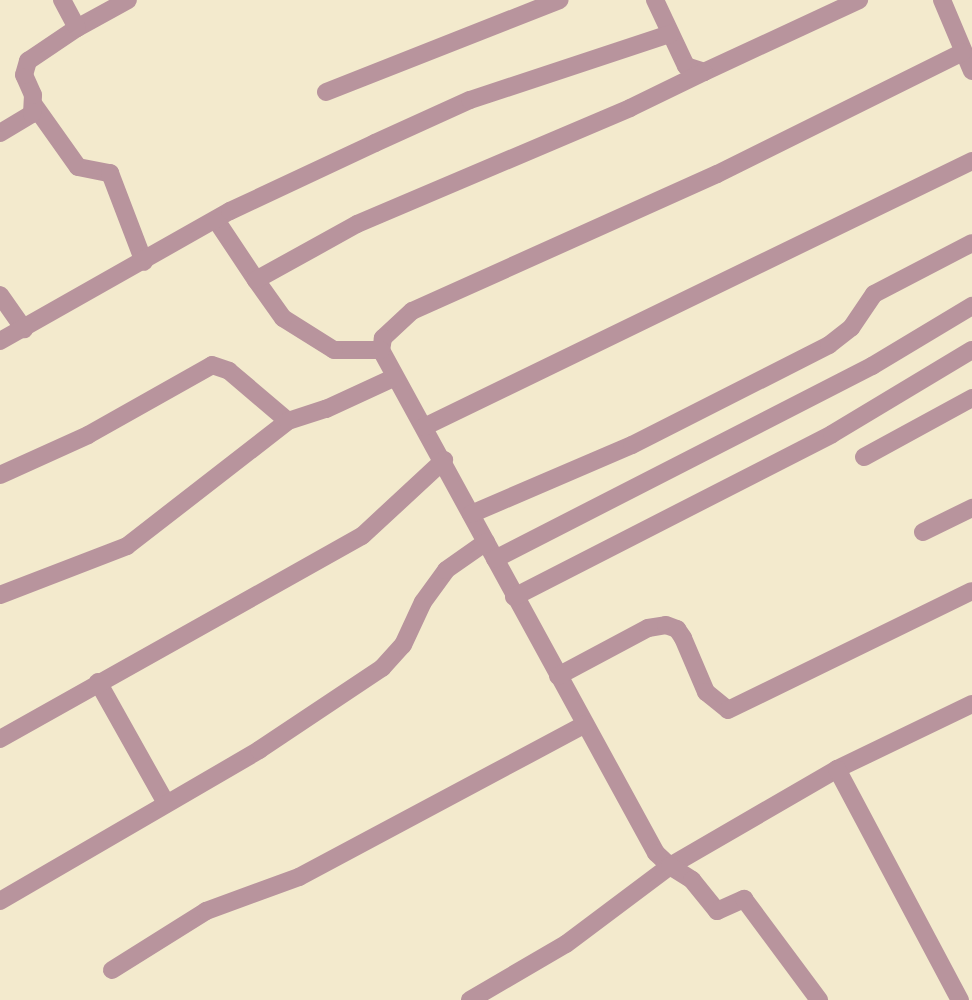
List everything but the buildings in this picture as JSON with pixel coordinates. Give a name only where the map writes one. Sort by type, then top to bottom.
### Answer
[{"type":"street","points":[[62,0],[77,28]]},
{"type":"street","points":[[128,0],[77,28],[24,68],[34,105],[78,167],[110,173],[144,262]]},
{"type":"street","points":[[326,92],[559,0]]},
{"type":"street","points":[[656,0],[686,66],[704,72]]},
{"type":"street","points":[[256,280],[357,224],[630,108],[859,0]]},
{"type":"street","points":[[942,0],[972,71]]},
{"type":"street","points":[[0,341],[216,220],[470,100],[670,34]]},
{"type":"street","points":[[819,1000],[744,898],[717,911],[692,880],[669,866],[656,853],[514,597],[444,460],[393,378],[381,350],[383,338],[412,310],[717,174],[963,52]]},
{"type":"street","points":[[0,133],[25,121],[34,105]]},
{"type":"street","points":[[424,427],[972,161]]},
{"type":"street","points":[[216,220],[283,318],[334,350],[381,350]]},
{"type":"street","points":[[471,514],[632,445],[829,345],[851,328],[874,294],[972,243]]},
{"type":"street","points":[[0,296],[24,329]]},
{"type":"street","points":[[495,559],[862,372],[972,306]]},
{"type":"street","points":[[514,597],[832,434],[972,350]]},
{"type":"street","points":[[0,475],[88,435],[212,365],[229,371],[288,421]]},
{"type":"street","points":[[0,595],[147,535],[288,421],[327,409],[393,378]]},
{"type":"street","points":[[864,457],[972,398]]},
{"type":"street","points":[[0,739],[362,536],[444,460]]},
{"type":"street","points":[[923,532],[972,508]]},
{"type":"street","points":[[0,901],[259,750],[382,668],[403,645],[423,602],[446,570],[486,542]]},
{"type":"street","points":[[558,676],[648,628],[666,625],[677,629],[683,638],[706,692],[728,710],[972,591]]},
{"type":"street","points":[[98,682],[166,803]]},
{"type":"street","points":[[470,1000],[566,944],[669,866],[837,769],[972,704]]},
{"type":"street","points":[[112,970],[206,911],[298,877],[585,724]]},
{"type":"street","points":[[837,769],[960,1000]]}]
